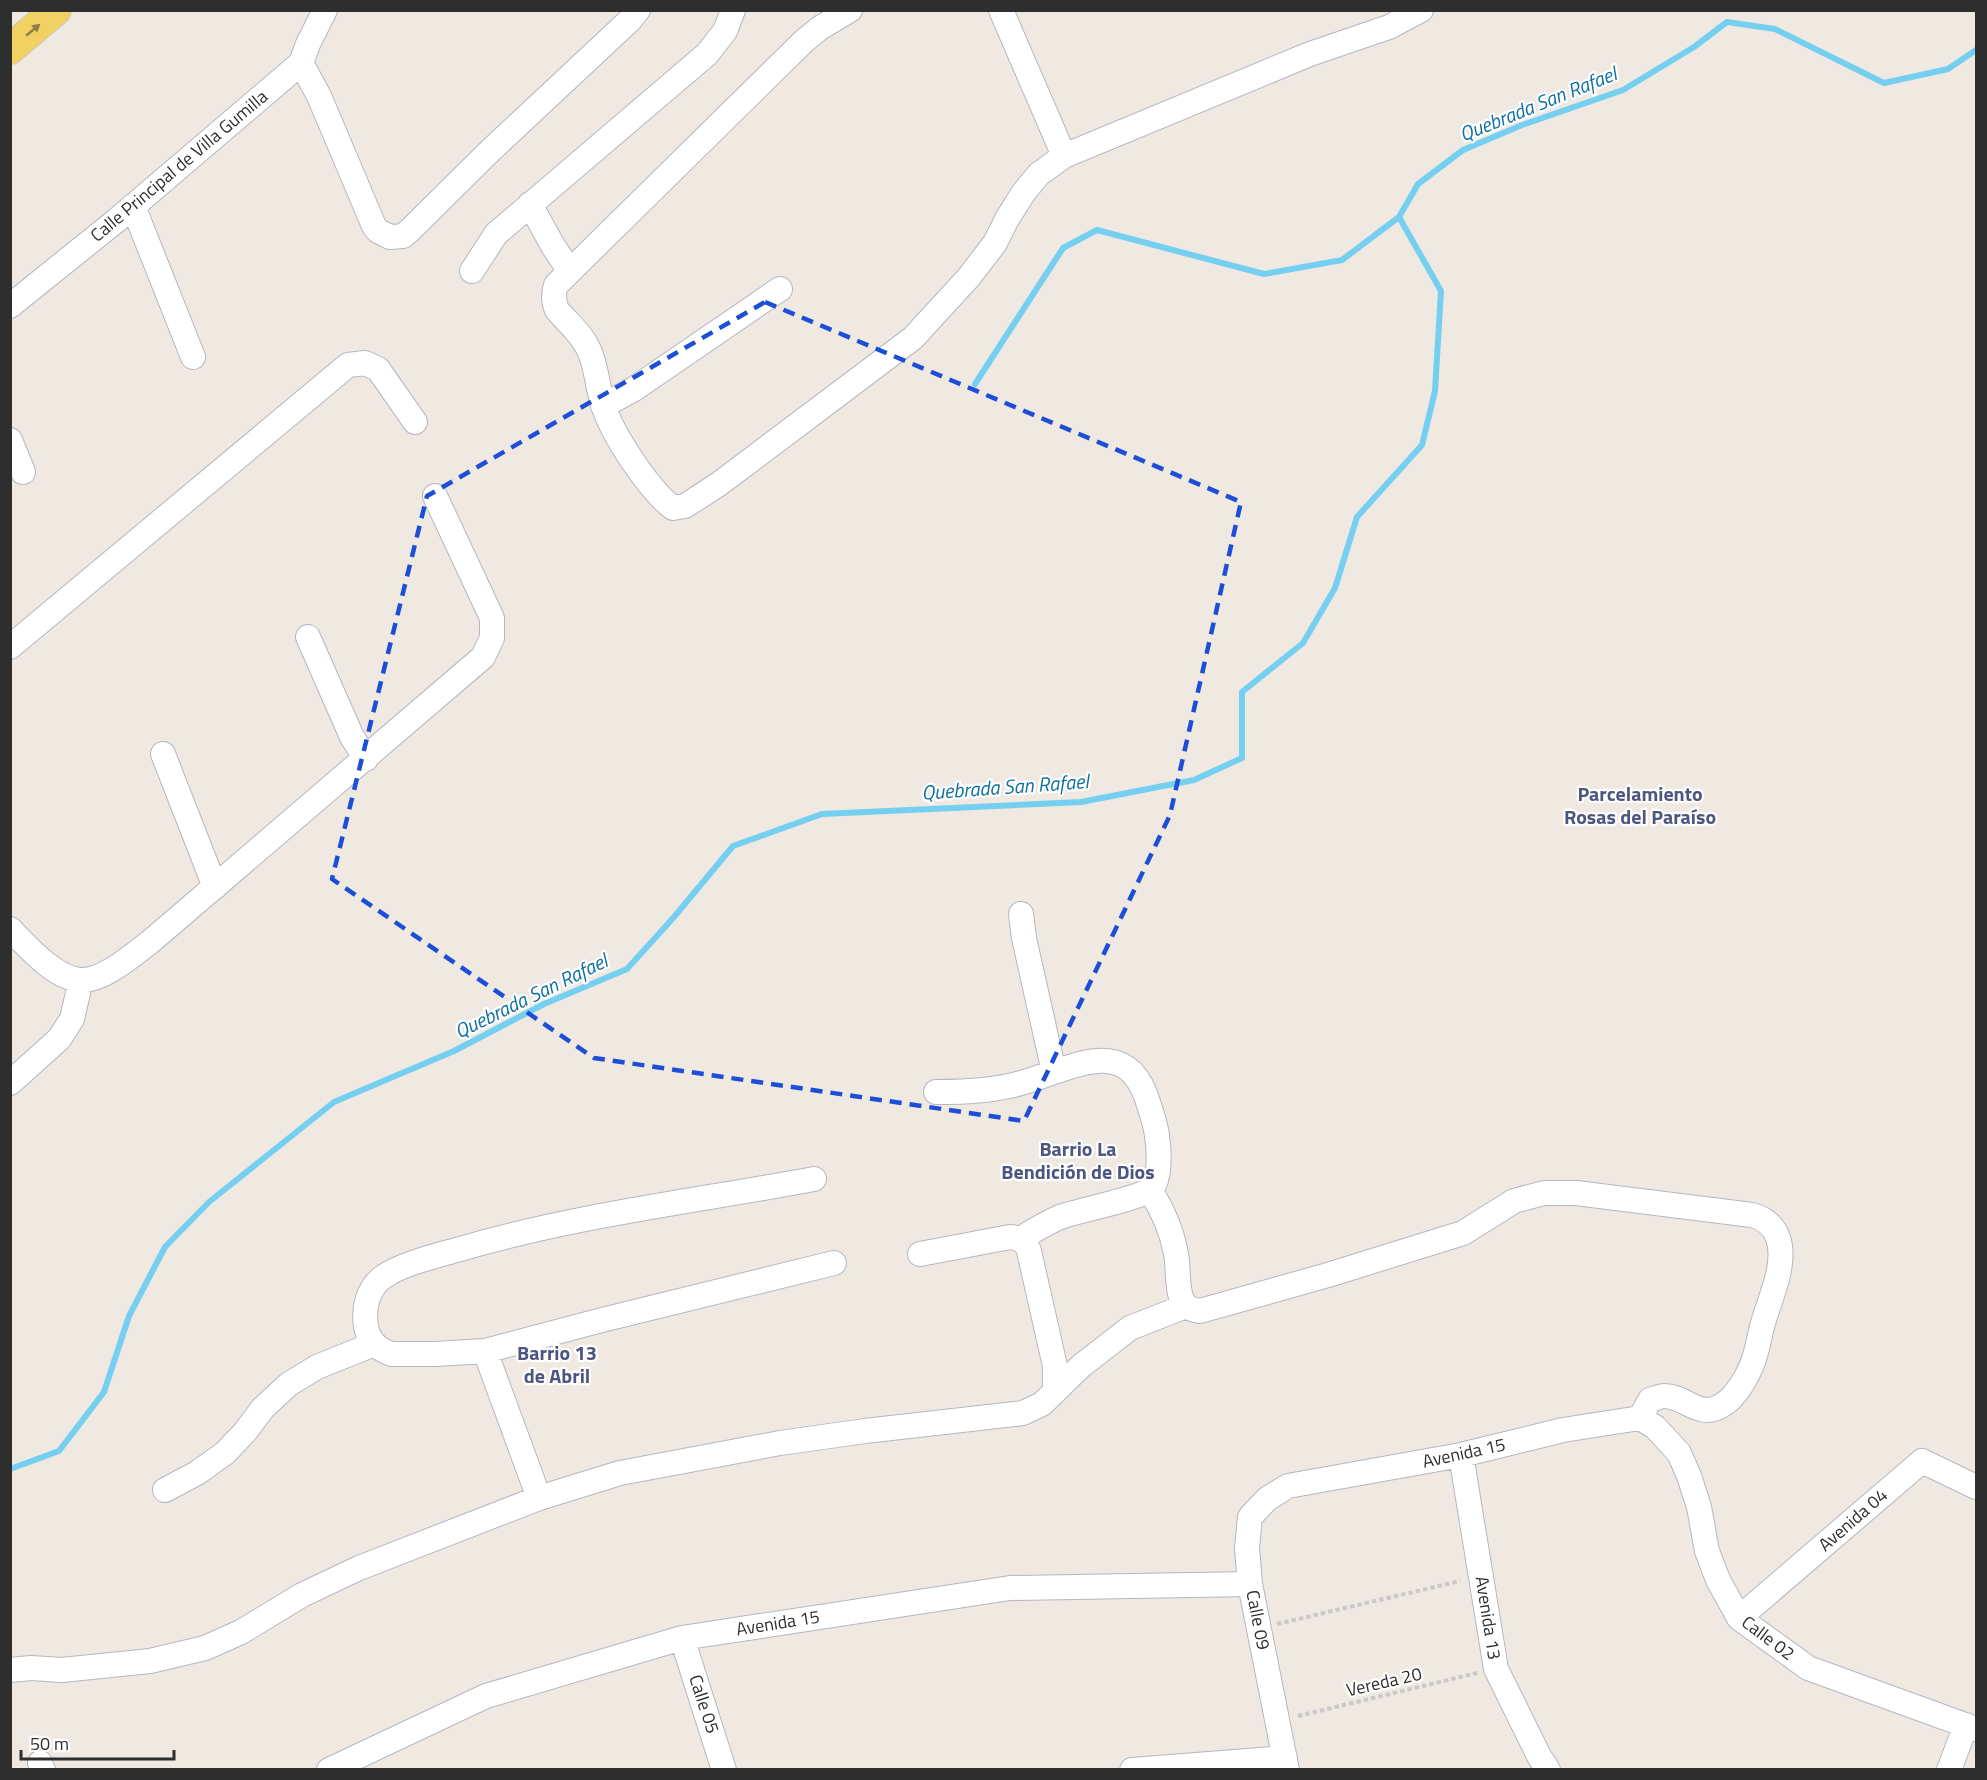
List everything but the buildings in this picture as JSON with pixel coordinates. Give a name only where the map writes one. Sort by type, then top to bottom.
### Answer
[{"type":"main road","points":[[10,49],[56,10]]},
{"type":"street","name":"Calle Principal de Villa Gumilla","points":[[10,306],[301,63],[325,10]]},
{"type":"street","points":[[301,63],[319,96],[374,226],[384,235],[403,236],[638,10]]},
{"type":"street","points":[[472,271],[496,234],[707,54],[724,31],[733,10]]},
{"type":"street","points":[[850,10],[820,28],[804,41],[556,285],[553,299],[557,310],[581,337],[588,349],[596,367],[603,406],[624,446],[657,495],[672,508],[685,506],[719,484],[913,338],[969,277],[995,243],[1024,192],[1039,174],[1064,156],[1310,54],[1389,27],[1420,10]]},
{"type":"street","points":[[1001,10],[1064,156]]},
{"type":"street","points":[[530,204],[569,270]]},
{"type":"street","points":[[132,206],[193,357]]},
{"type":"street","points":[[603,406],[634,389],[780,289]]},
{"type":"street","points":[[10,647],[348,365],[364,363],[378,369],[415,422]]},
{"type":"street","points":[[10,440],[23,472]]},
{"type":"street","points":[[10,929],[39,958],[69,976],[81,980],[107,972],[150,942],[216,887],[483,657],[492,639],[492,618],[435,496]]},
{"type":"street","points":[[308,637],[352,737],[366,759]]},
{"type":"street","points":[[163,754],[216,887]]},
{"type":"street","points":[[1021,914],[1024,938],[1054,1072]]},
{"type":"street","points":[[10,1083],[59,1040],[72,1018],[81,980]]},
{"type":"street","points":[[936,1092],[995,1088],[1020,1083],[1086,1062],[1106,1060],[1126,1067],[1135,1076],[1145,1093],[1157,1135],[1158,1173],[1150,1190],[1140,1195],[1061,1217],[1020,1239]]},
{"type":"street","points":[[814,1179],[586,1218],[528,1230],[433,1257],[393,1272],[373,1287],[366,1306],[367,1331],[374,1344],[392,1354],[485,1352],[602,1320],[834,1263]]},
{"type":"street","points":[[1150,1190],[1158,1203],[1174,1243],[1178,1286],[1186,1306],[1194,1311],[1207,1310],[1463,1233],[1514,1201],[1544,1192],[1576,1193],[1752,1215],[1766,1221],[1779,1239],[1778,1275],[1751,1367],[1731,1398],[1717,1408],[1697,1409],[1663,1396],[1650,1400],[1640,1418]]},
{"type":"street","points":[[920,1254],[1010,1237],[1020,1239],[1027,1246],[1055,1366],[1055,1391]]},
{"type":"street","points":[[10,1670],[32,1668],[62,1670],[150,1661],[205,1648],[241,1632],[302,1595],[359,1568],[539,1498],[620,1473],[780,1443],[1023,1413],[1042,1404],[1081,1366],[1130,1328],[1186,1306]]},
{"type":"street","points":[[165,1490],[225,1453],[263,1408],[289,1384],[317,1367],[374,1344]]},
{"type":"street","points":[[485,1352],[539,1498]]},
{"type":"street","name":"Avenida 15","points":[[1288,1486],[1461,1455],[1563,1430],[1640,1418]]},
{"type":"street","name":"Calle 02","points":[[1640,1418],[1655,1427],[1679,1452],[1698,1507],[1707,1551],[1718,1580],[1739,1618],[1808,1668],[1971,1727]]},
{"type":"street","name":"Avenida 13","points":[[1461,1455],[1496,1669],[1548,1770]]},
{"type":"street","name":"Avenida 04","points":[[1739,1618],[1922,1461],[1977,1487]]},
{"type":"street","name":"Calle 09","points":[[1286,1764],[1250,1584],[1247,1548],[1250,1517],[1267,1499],[1288,1486]]},
{"type":"street","name":"Avenida 15","points":[[329,1770],[486,1696],[682,1638],[1010,1588],[1250,1584]]},
{"type":"street","name":"Calle 05","points":[[682,1638],[724,1770]]},
{"type":"street","points":[[1949,1770],[1971,1727]]},
{"type":"street","points":[[1132,1770],[1286,1764]]},
{"type":"path","points":[[1259,1628],[1481,1576]]},
{"type":"path","name":"Vereda 20","points":[[1278,1720],[1496,1669]]},
{"type":"highlighted area","points":[[765,302],[1241,502],[1170,815],[1024,1121],[594,1058],[332,879],[427,496]]},
{"type":"waterway","name":"Quebrada San Rafael","points":[[975,384],[1063,248],[1097,230],[1264,274],[1342,260],[1399,217],[1418,184],[1463,150],[1522,125],[1623,90],[1694,47],[1727,22],[1775,29],[1884,83],[1948,69],[1976,50]]},
{"type":"waterway","name":"Quebrada San Rafael","points":[[10,1469],[59,1451],[104,1392],[129,1316],[165,1247],[209,1202],[334,1102],[454,1051],[544,1004],[627,969],[733,846],[822,814],[1081,802],[1194,780],[1242,758],[1242,692],[1303,643],[1335,588],[1357,517],[1422,445],[1435,391],[1441,291],[1399,217]]},
{"type":"district","name":"Parcelamiento Rosas del Paraíso","points":[[1640,806]]},
{"type":"district","name":"Barrio La Bendición de Dios","points":[[1078,1160]]},
{"type":"district","name":"Barrio 13 de Abril","points":[[557,1364]]}]
